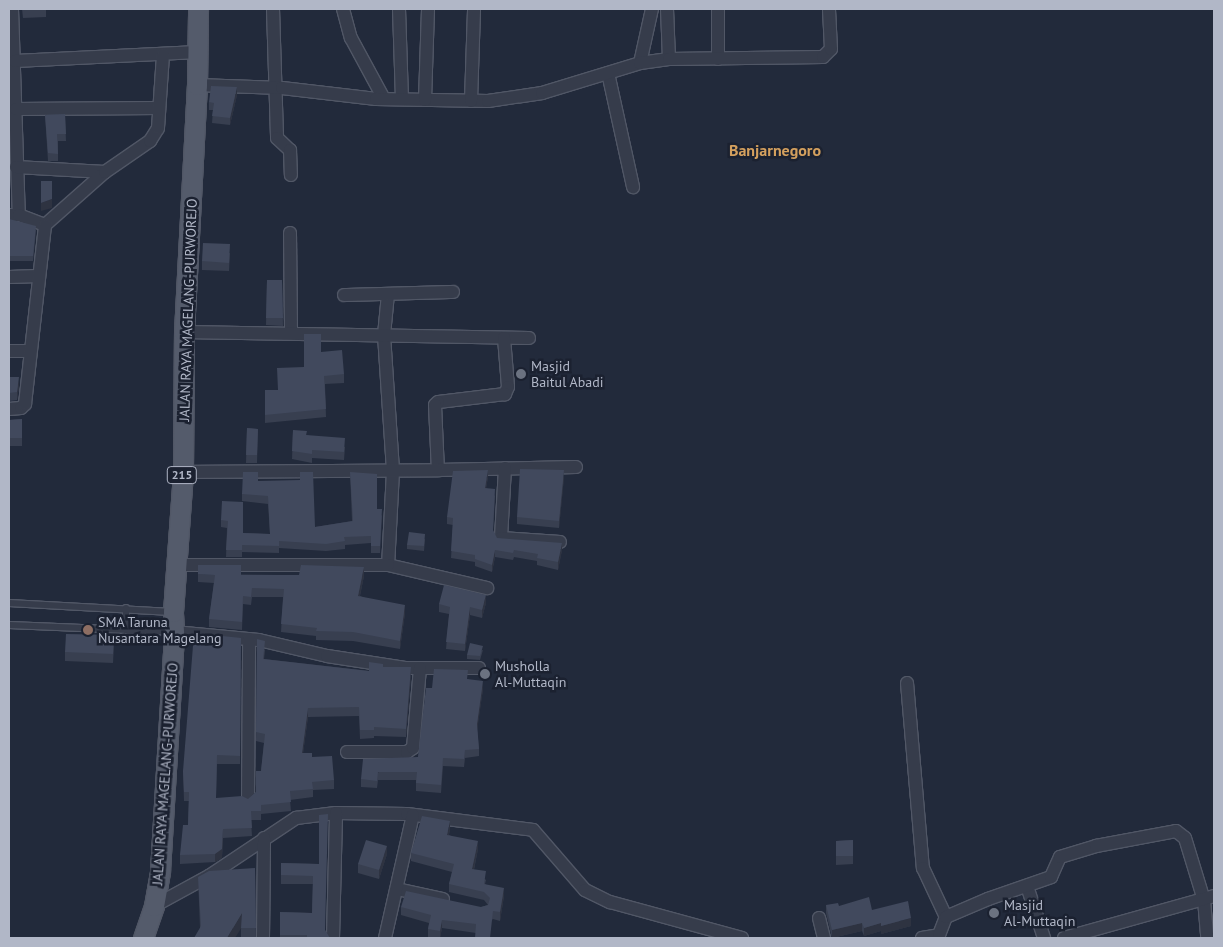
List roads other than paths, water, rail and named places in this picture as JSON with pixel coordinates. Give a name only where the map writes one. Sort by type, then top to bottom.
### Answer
[{"type":"main road","name":"JALAN RAYA MAGELANG-PURWOREJO","points":[[143,938],[154,906],[160,871],[174,632],[173,612],[183,472],[184,332],[198,85],[198,9]]},
{"type":"street","points":[[12,9],[16,109],[14,215],[45,225]]},
{"type":"street","points":[[273,9],[273,88],[277,138],[290,150],[291,175]]},
{"type":"street","points":[[343,9],[352,38],[384,99]]},
{"type":"street","points":[[399,9],[402,99]]},
{"type":"street","points":[[425,100],[428,9]]},
{"type":"street","points":[[471,101],[474,9]]},
{"type":"street","points":[[640,63],[652,9]]},
{"type":"street","points":[[666,9],[669,59]]},
{"type":"street","points":[[718,9],[718,59]]},
{"type":"street","points":[[198,85],[273,88],[384,99],[425,100],[471,101],[542,93],[640,63],[669,59],[826,56],[831,49],[829,9]]},
{"type":"street","points":[[15,61],[198,52]]},
{"type":"street","points":[[9,409],[21,408],[25,404],[29,351],[45,225],[105,172],[150,141],[158,128],[163,54]]},
{"type":"street","points":[[608,73],[633,187]]},
{"type":"street","points":[[16,109],[159,108]]},
{"type":"street","points":[[16,167],[105,172]]},
{"type":"street","points":[[290,234],[291,333]]},
{"type":"street","points":[[9,276],[38,276]]},
{"type":"street","points":[[344,295],[453,292]]},
{"type":"street","points":[[388,294],[384,335],[393,471],[388,565]]},
{"type":"street","points":[[184,332],[529,338]]},
{"type":"street","points":[[438,470],[435,405],[438,402],[504,394],[508,387],[504,338]]},
{"type":"street","points":[[9,351],[29,351]]},
{"type":"street","points":[[183,472],[393,471],[576,467]]},
{"type":"street","points":[[505,468],[499,536],[502,539],[560,542]]},
{"type":"street","points":[[177,564],[388,565],[488,588]]},
{"type":"street","points":[[174,632],[249,639],[327,656],[420,668],[479,668]]},
{"type":"street","points":[[248,800],[249,639]]},
{"type":"street","points":[[347,752],[407,752],[413,748],[420,668]]},
{"type":"street","points":[[907,683],[923,868],[946,917],[940,936],[922,938]]},
{"type":"street","points":[[154,906],[209,876],[296,818],[336,813],[412,815],[533,830],[585,890],[610,902],[742,938]]},
{"type":"street","points":[[333,938],[336,813]]},
{"type":"street","points":[[385,938],[412,815]]},
{"type":"street","points":[[946,917],[1051,877],[1060,857],[1096,846],[1176,831],[1185,838],[1209,898],[1207,938]]},
{"type":"street","points":[[263,938],[264,838]]},
{"type":"street","points":[[1027,886],[1044,938]]},
{"type":"street","points":[[397,888],[454,902]]},
{"type":"street","points":[[1064,938],[1090,935],[1209,898]]},
{"type":"street","points":[[819,918],[824,938]]},
{"type":"lane","points":[[9,603],[173,612]]},
{"type":"lane","points":[[126,608],[126,630]]},
{"type":"lane","points":[[12,625],[174,632]]},
{"type":"place","name":"Masjid Baitul Abadi","points":[[521,374]]},
{"type":"place","name":"SMA Taruna Nusantara Magelang","points":[[88,630]]},
{"type":"place","name":"Musholla Al-Muttaqin","points":[[485,674]]},
{"type":"place","name":"Masjid Al-Muttaqin","points":[[994,913]]},
{"type":"district","name":"Banjarnegoro","points":[[775,150]]}]
